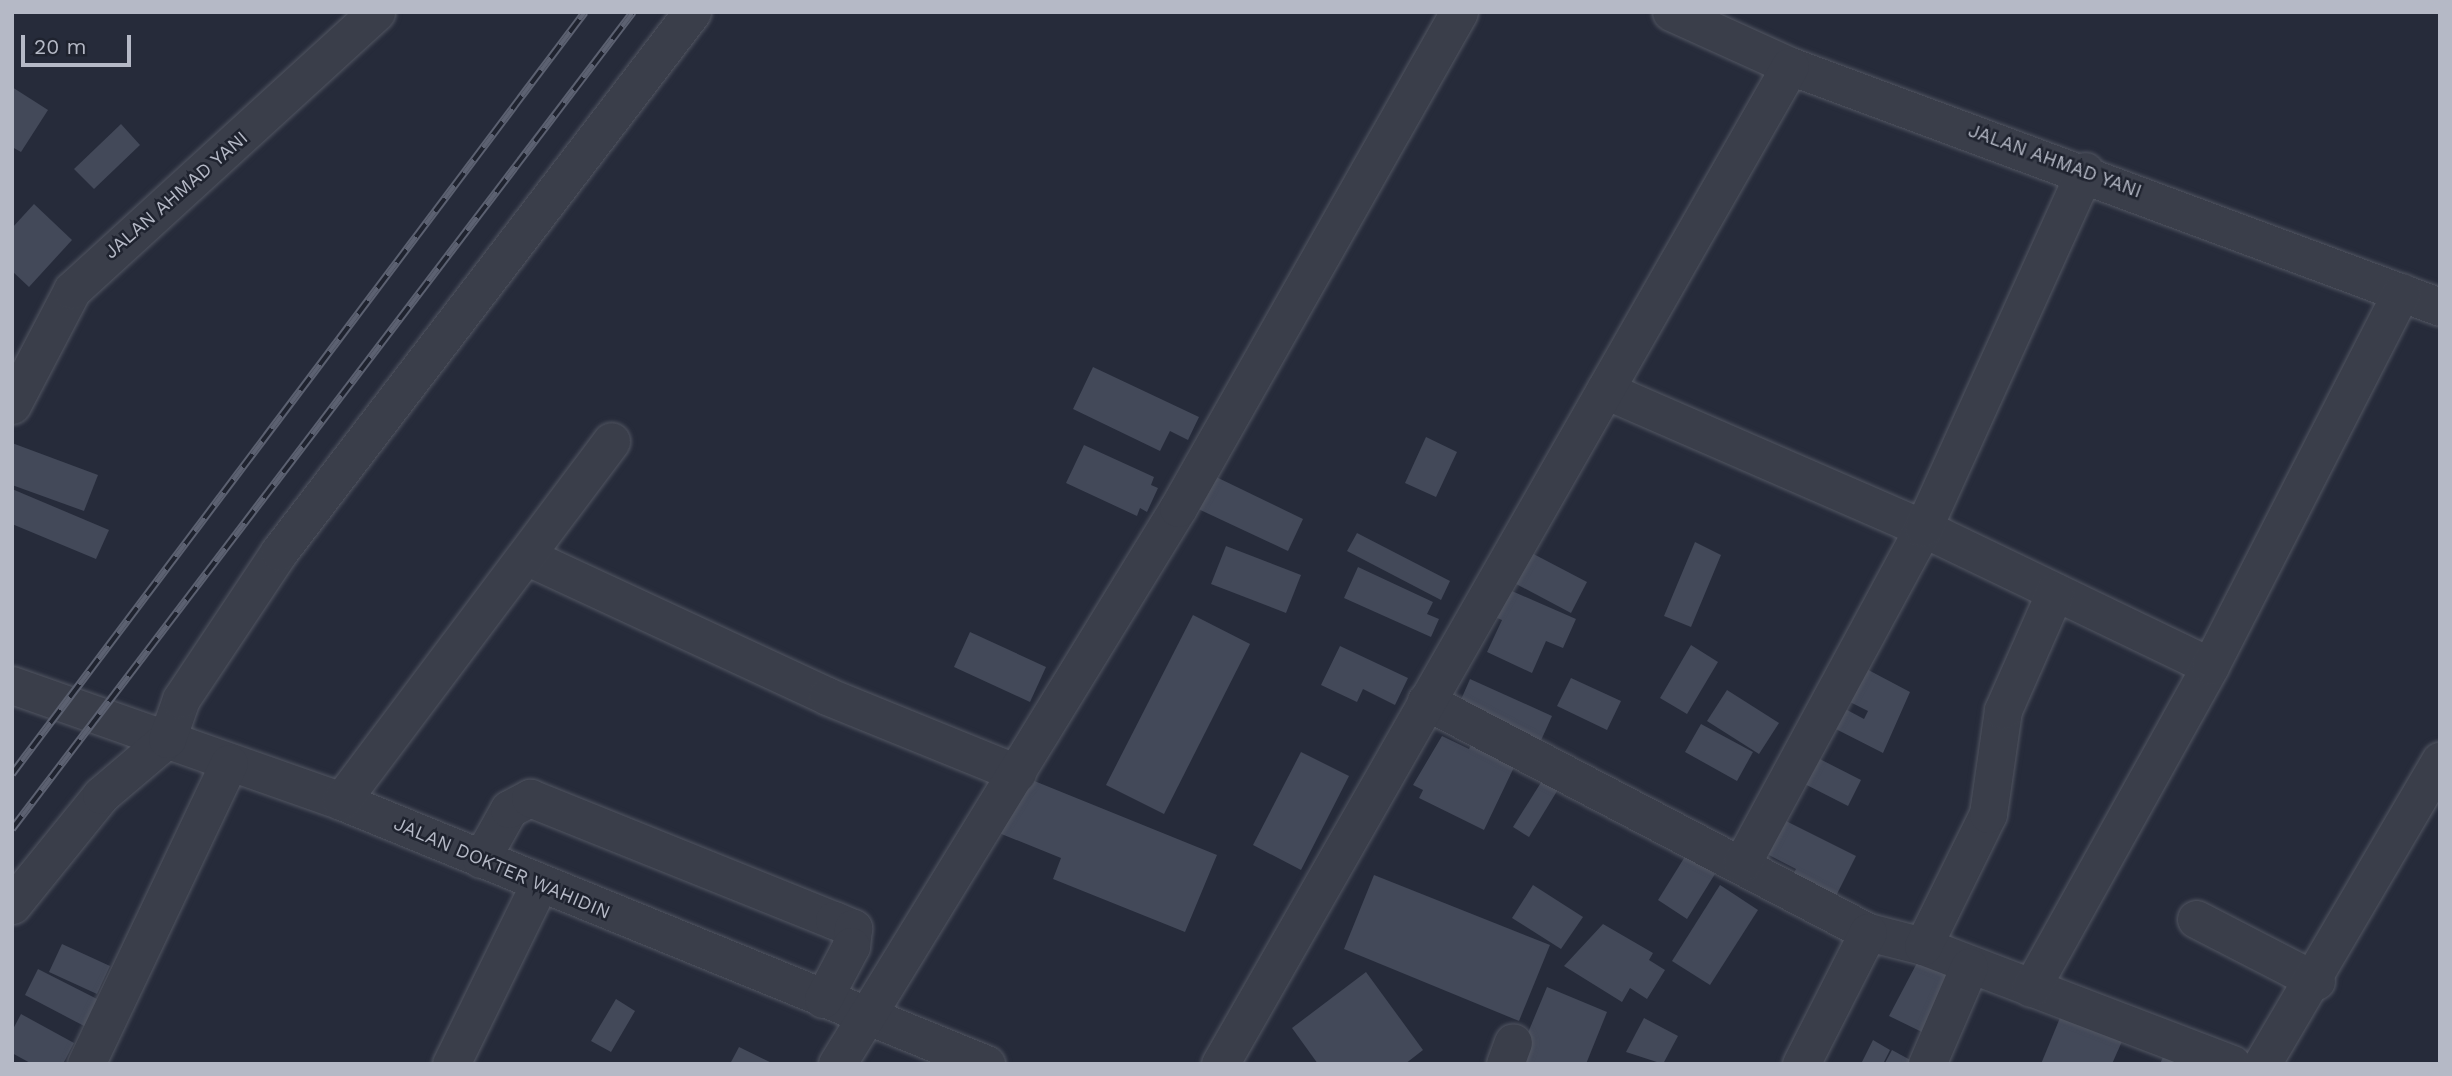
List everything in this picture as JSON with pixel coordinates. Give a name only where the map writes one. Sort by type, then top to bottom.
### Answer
[{"type":"street","name":"JALAN AHMAD YANI","points":[[12,405],[72,290],[376,12]]},
{"type":"street","points":[[12,905],[100,795],[167,739],[181,699],[279,552],[692,12]]},
{"type":"street","points":[[837,1064],[1178,508],[1460,12]]},
{"type":"street","name":"JALAN AHMAD YANI","points":[[1671,12],[1790,66],[2085,171],[2440,307]]},
{"type":"street","points":[[1220,1064],[1790,66]]},
{"type":"street","points":[[1742,863],[1923,528],[2085,171]]},
{"type":"street","points":[[2031,988],[2210,666],[2401,292]]},
{"type":"street","points":[[1605,390],[1923,528],[2210,666]]},
{"type":"street","points":[[341,801],[528,557],[611,441]]},
{"type":"street","points":[[528,557],[827,696],[1017,773]]},
{"type":"street","points":[[1923,946],[1988,814],[2003,710],[2055,592]]},
{"type":"street","name":"JALAN DOKTER WAHIDIN","points":[[12,685],[341,801],[538,884],[986,1064]]},
{"type":"street","points":[[1426,701],[1742,863],[1868,932],[1923,946],[1969,967],[2232,1064]]},
{"type":"street","points":[[2262,1064],[2316,981],[2440,760]]},
{"type":"street","points":[[86,1064],[229,763]]},
{"type":"street","points":[[481,859],[509,808],[530,798],[834,920],[853,928],[851,946],[823,999]]},
{"type":"street","points":[[451,1064],[538,884]]},
{"type":"street","points":[[2196,919],[2316,981]]},
{"type":"street","points":[[1801,1064],[1868,932]]},
{"type":"street","points":[[1927,1064],[1969,967]]},
{"type":"building","points":[[12,87],[48,110],[21,152],[12,147]]},
{"type":"building","points":[[121,124],[140,145],[94,189],[74,169]]},
{"type":"building","points":[[34,204],[72,240],[29,287],[12,271],[12,228]]},
{"type":"building","points":[[1093,367],[1199,417],[1188,440],[1170,431],[1160,451],[1073,409]]},
{"type":"building","points":[[1426,437],[1457,452],[1436,497],[1405,483]]},
{"type":"building","points":[[12,443],[98,475],[84,511],[12,485]]},
{"type":"building","points":[[1084,445],[1154,477],[1151,485],[1158,488],[1147,512],[1140,508],[1137,516],[1066,483]]},
{"type":"building","points":[[1210,474],[1303,519],[1288,551],[1194,507]]},
{"type":"building","points":[[12,489],[109,530],[96,559],[12,524]]},
{"type":"building","points":[[1357,533],[1450,581],[1441,600],[1347,551]]},
{"type":"building","points":[[1695,542],[1721,555],[1691,627],[1664,616]]},
{"type":"building","points":[[1226,546],[1301,575],[1286,613],[1211,584]]},
{"type":"building","points":[[1520,547],[1587,582],[1571,613],[1505,578]]},
{"type":"building","points":[[1358,567],[1433,602],[1427,614],[1439,619],[1431,637],[1344,598]]},
{"type":"building","points":[[1496,584],[1576,619],[1563,648],[1546,641],[1532,673],[1487,652],[1502,620],[1483,612]]},
{"type":"building","points":[[1193,615],[1250,644],[1164,814],[1106,785]]},
{"type":"building","points":[[970,632],[1046,667],[1030,702],[954,667]]},
{"type":"building","points":[[1691,645],[1718,662],[1687,714],[1660,698]]},
{"type":"building","points":[[1340,646],[1408,678],[1395,705],[1363,689],[1357,702],[1321,685]]},
{"type":"building","points":[[1857,664],[1910,692],[1883,753],[1824,723],[1834,703],[1864,719],[1868,711],[1840,697]]},
{"type":"building","points":[[1571,678],[1621,701],[1607,730],[1557,706]]},
{"type":"building","points":[[1470,679],[1552,716],[1538,747],[1456,711]]},
{"type":"building","points":[[1727,690],[1779,723],[1759,754],[1707,721]]},
{"type":"building","points":[[1701,724],[1753,752],[1737,781],[1685,752]]},
{"type":"building","points":[[1442,736],[1469,749],[1473,741],[1517,761],[1484,830],[1419,798],[1423,790],[1413,785]]},
{"type":"building","points":[[1301,752],[1349,776],[1301,870],[1253,845]]},
{"type":"building","points":[[1806,752],[1861,780],[1848,806],[1793,778]]},
{"type":"building","points":[[1547,773],[1562,783],[1529,837],[1513,827]]},
{"type":"building","points":[[1022,776],[1217,855],[1185,932],[1053,879],[1061,858],[999,833]]},
{"type":"building","points":[[1782,819],[1856,856],[1833,902],[1790,880],[1796,869],[1765,853]]},
{"type":"building","points":[[1686,855],[1715,874],[1687,919],[1658,900]]},
{"type":"building","points":[[1374,875],[1550,945],[1519,1021],[1344,949]]},
{"type":"building","points":[[1533,885],[1583,917],[1561,949],[1512,918]]},
{"type":"building","points":[[1720,885],[1758,910],[1710,985],[1672,961]]},
{"type":"building","points":[[1603,924],[1653,953],[1649,960],[1665,970],[1647,999],[1630,988],[1622,1002],[1564,966]]},
{"type":"building","points":[[62,944],[110,966],[97,994],[49,972]]},
{"type":"building","points":[[1918,961],[1956,980],[1928,1035],[1889,1016]]},
{"type":"building","points":[[38,969],[99,1000],[86,1027],[25,995]]},
{"type":"building","points":[[1366,972],[1423,1050],[1405,1064],[1318,1064],[1292,1028]]},
{"type":"building","points":[[1547,987],[1607,1012],[1586,1064],[1515,1064]]},
{"type":"building","points":[[616,999],[635,1011],[611,1052],[591,1041]]},
{"type":"building","points":[[2062,1013],[2123,1039],[2112,1064],[2041,1064]]},
{"type":"building","points":[[21,1014],[74,1043],[63,1064],[32,1064],[12,1053],[12,1031]]},
{"type":"building","points":[[1644,1018],[1678,1036],[1663,1064],[1626,1052]]},
{"type":"building","points":[[1873,1040],[1890,1050],[1883,1064],[1861,1064]]},
{"type":"building","points":[[739,1047],[774,1064],[730,1064]]},
{"type":"building","points":[[1892,1050],[1914,1062],[1914,1064],[1885,1063]]},
{"type":"building","points":[[2166,1050],[2182,1064],[2160,1064]]},
{"type":"railway","points":[[12,774],[585,12]]},
{"type":"railway","points":[[12,829],[633,12]]}]
